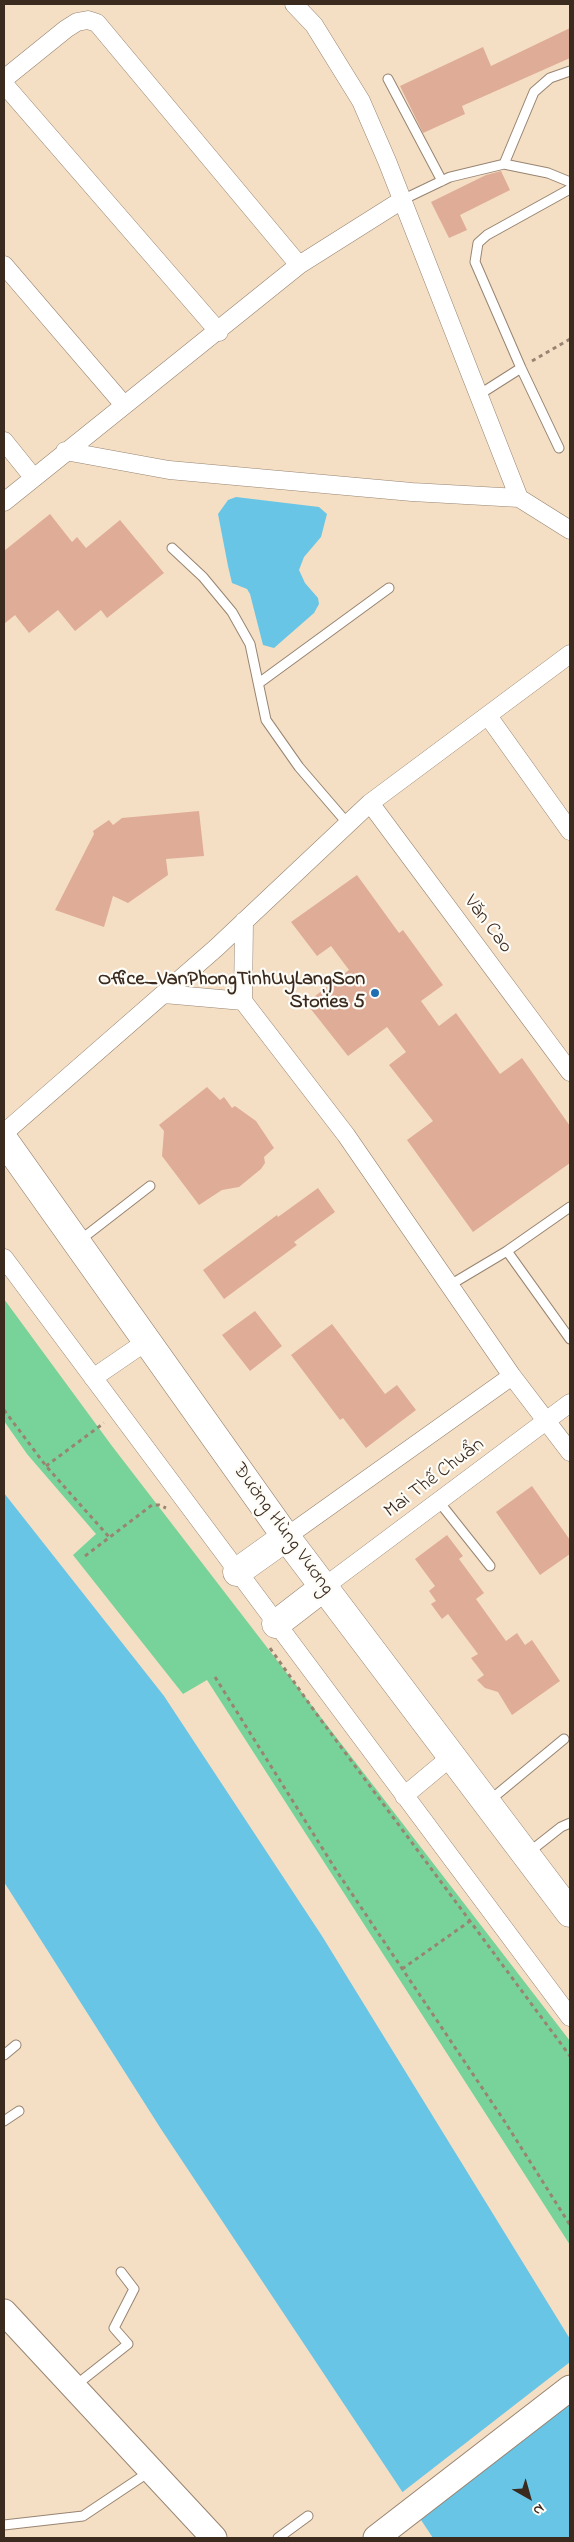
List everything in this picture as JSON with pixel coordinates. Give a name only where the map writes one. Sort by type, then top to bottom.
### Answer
[{"type":"main road","name":"Đường Hùng Vương","points":[[4,1140],[286,1537],[570,1913]]},
{"type":"main road","points":[[237,1572],[286,1537]]},
{"type":"main road","points":[[272,1635],[324,1587]]},
{"type":"street","points":[[294,4],[314,25],[361,101],[519,498]]},
{"type":"street","points":[[4,79],[77,22],[88,20],[97,23],[299,265]]},
{"type":"street","points":[[4,84],[218,332]]},
{"type":"street","points":[[4,502],[33,477],[218,332],[299,265],[402,200]]},
{"type":"street","points":[[4,265],[124,406]]},
{"type":"street","points":[[4,441],[33,477]]},
{"type":"street","points":[[65,452],[169,470],[412,492],[519,498],[570,530]]},
{"type":"street","points":[[4,1133],[164,994],[370,803],[570,654]]},
{"type":"street","points":[[488,716],[570,831]]},
{"type":"street","name":"Văn Cao","points":[[370,803],[570,1072]]},
{"type":"street","points":[[244,921],[243,1001],[346,1135],[512,1376],[570,1452]]},
{"type":"street","points":[[164,994],[243,1001]]},
{"type":"street","points":[[4,1258],[237,1572],[272,1635],[404,1796],[570,2015]]},
{"type":"street","points":[[93,1378],[146,1341]]},
{"type":"street","name":"Mai Thế Chuẩn","points":[[286,1537],[512,1376]]},
{"type":"street","name":"Mai Thế Chuẩn","points":[[324,1587],[570,1404]]},
{"type":"street","points":[[404,1796],[452,1756]]},
{"type":"street","points":[[4,2312],[152,2471],[202,2534]]},
{"type":"street","points":[[376,2538],[570,2388]]},
{"type":"lane","points":[[504,164],[534,92],[550,78],[570,71]]},
{"type":"lane","points":[[388,79],[442,181]]},
{"type":"lane","points":[[402,200],[450,177],[504,164],[548,173],[570,182]]},
{"type":"lane","points":[[559,448],[521,368],[475,262],[478,242],[487,235],[570,189]]},
{"type":"lane","points":[[477,396],[521,368]]},
{"type":"lane","points":[[172,548],[203,577],[232,612],[250,644],[266,720],[299,767],[348,824]]},
{"type":"lane","points":[[258,683],[389,588]]},
{"type":"lane","points":[[77,1242],[150,1186]]},
{"type":"lane","points":[[450,1285],[507,1251],[570,1207]]},
{"type":"lane","points":[[507,1251],[570,1339]]},
{"type":"lane","points":[[440,1502],[490,1566]]},
{"type":"lane","points":[[487,1803],[564,1739]]},
{"type":"lane","points":[[526,1854],[561,1827],[570,1823]]},
{"type":"lane","points":[[4,2055],[16,2046]]},
{"type":"lane","points":[[4,2121],[19,2110]]},
{"type":"lane","points":[[73,2387],[128,2344],[114,2328],[134,2289],[120,2272]]},
{"type":"lane","points":[[4,2525],[82,2516],[152,2471]]},
{"type":"lane","points":[[278,2538],[308,2516]]},
{"type":"path","points":[[521,368],[570,339]]},
{"type":"path","points":[[4,1410],[46,1466],[109,1537]]},
{"type":"path","points":[[98,1415],[108,1428]]},
{"type":"path","points":[[46,1466],[104,1422]]},
{"type":"path","points":[[85,1556],[152,1505],[159,1505],[172,1510],[166,1503]]},
{"type":"path","points":[[272,1635],[318,1716],[570,2056]]},
{"type":"path","points":[[215,1677],[336,1870],[570,2225]]},
{"type":"path","points":[[402,1969],[470,1921]]},
{"type":"green space","points":[[4,1299],[112,1446],[570,2041],[570,2245],[207,1680],[183,1694],[73,1555],[96,1534],[27,1454],[4,1421]]},
{"type":"water","points":[[236,497],[319,507],[327,514],[321,537],[304,557],[299,570],[305,583],[318,598],[319,604],[314,613],[274,648],[263,645],[250,594],[247,589],[232,583],[218,514],[228,500]]},
{"type":"water","points":[[4,1493],[164,1696],[322,1936],[570,2339],[570,2538],[433,2538],[161,2129],[4,1882]]},
{"type":"pier","points":[[570,2362],[570,2404],[419,2521],[400,2494]]},
{"type":"building","points":[[570,28],[570,58],[462,106],[465,114],[423,133],[400,86],[483,47],[491,66]]},
{"type":"building","points":[[501,171],[510,190],[460,215],[467,230],[449,238],[431,202],[486,175]]},
{"type":"building","points":[[50,514],[72,542],[77,537],[86,548],[120,520],[164,573],[107,618],[101,610],[75,631],[58,610],[29,633],[15,615],[4,624],[4,551]]},
{"type":"building","points":[[199,811],[204,856],[166,859],[168,875],[128,903],[113,896],[104,927],[55,910],[94,834],[93,831],[109,820],[113,825],[122,818]]},
{"type":"building","points":[[357,875],[399,933],[403,930],[443,985],[421,1001],[439,1026],[456,1013],[500,1074],[522,1058],[570,1126],[570,1163],[473,1232],[407,1140],[433,1121],[389,1065],[406,1052],[387,1027],[348,1056],[306,1003],[349,970],[331,946],[317,956],[291,922]]},
{"type":"building","points":[[207,1087],[220,1100],[224,1097],[232,1108],[235,1106],[256,1121],[274,1148],[264,1157],[265,1163],[261,1169],[239,1187],[222,1190],[199,1205],[162,1156],[164,1131],[159,1125]]},
{"type":"building","points":[[318,1188],[335,1212],[294,1242],[297,1245],[224,1299],[203,1270],[277,1215],[278,1217]]},
{"type":"building","points":[[255,1311],[282,1346],[250,1371],[222,1335]]},
{"type":"building","points":[[332,1324],[385,1394],[397,1385],[416,1410],[366,1448],[343,1418],[340,1420],[291,1355]]},
{"type":"building","points":[[532,1486],[570,1540],[570,1554],[540,1575],[496,1512]]},
{"type":"building","points":[[447,1535],[463,1556],[459,1559],[484,1593],[476,1599],[506,1641],[517,1633],[525,1645],[532,1640],[560,1681],[512,1715],[498,1692],[485,1688],[477,1680],[484,1675],[471,1658],[478,1654],[448,1614],[442,1619],[431,1604],[436,1601],[429,1591],[435,1586],[415,1559]]},
{"type":"place","name":"Office_VanPhongTinhUyLangSon Stories 5","points":[[375,993]]}]
